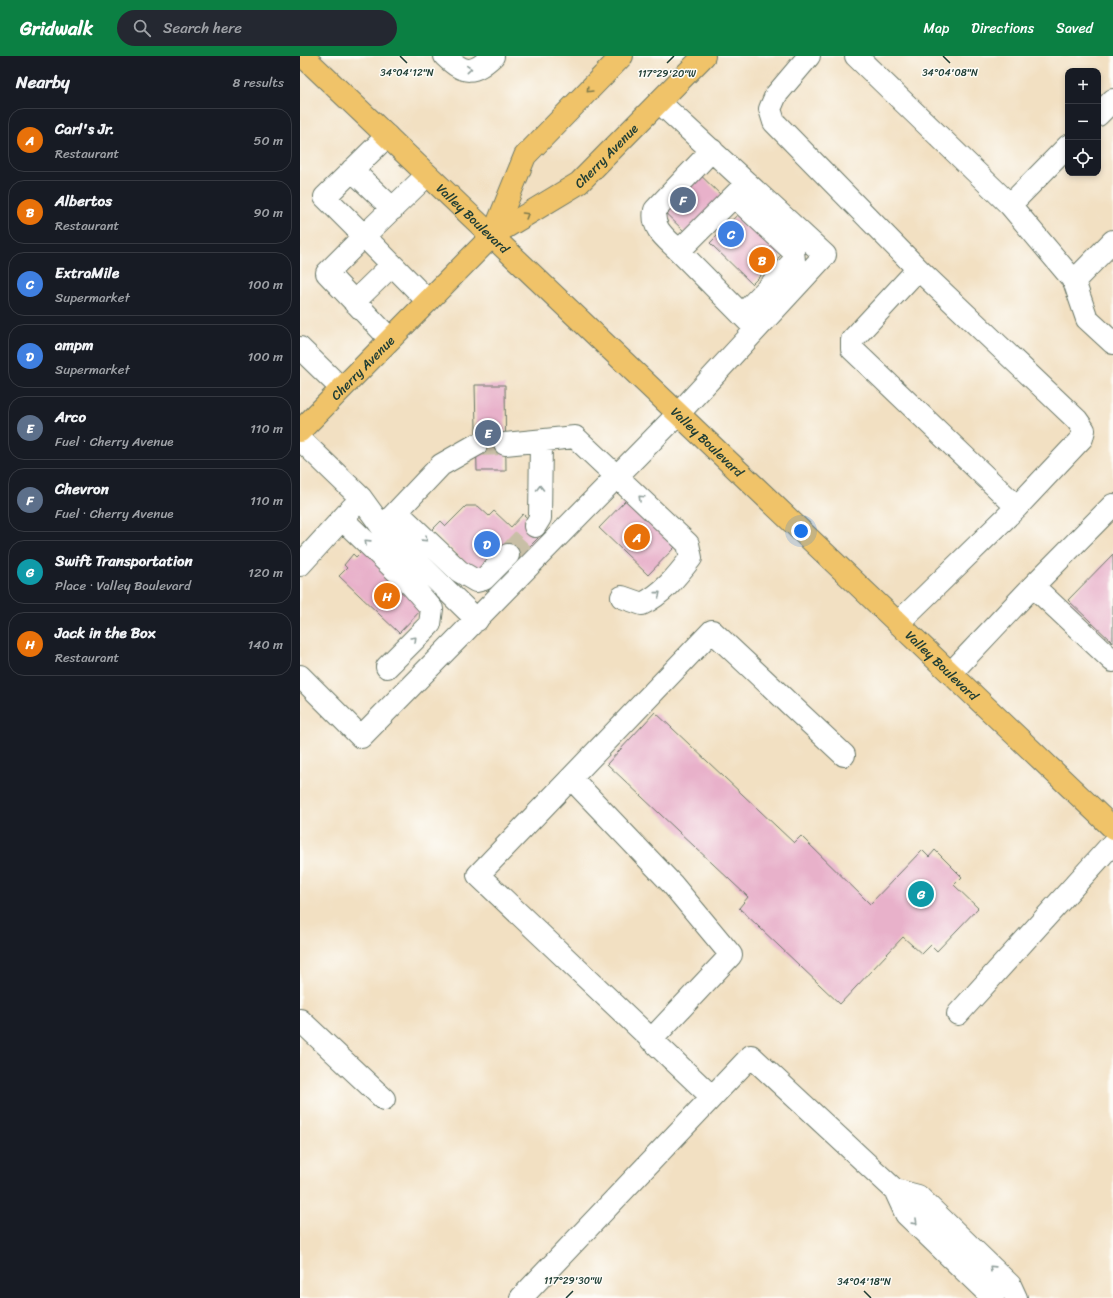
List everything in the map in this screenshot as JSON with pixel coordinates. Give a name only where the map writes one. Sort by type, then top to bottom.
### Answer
[{"type":"main road","name":"Valley Boulevard","points":[[303,56],[1113,828]]},
{"type":"main road","name":"Cherry Avenue","points":[[492,235],[525,156],[622,56]]},
{"type":"main road","name":"Cherry Avenue","points":[[300,431],[492,235],[579,183],[704,56]]},
{"type":"lane","points":[[445,56],[458,69],[468,70],[482,66],[493,56]]},
{"type":"lane","points":[[809,56],[776,95],[770,109],[774,122],[918,269],[1072,415],[1084,430],[1082,438],[1017,507],[898,623]]},
{"type":"lane","points":[[856,56],[1010,205],[1074,281],[1087,319],[1113,343]]},
{"type":"lane","points":[[1101,112],[1113,100]]},
{"type":"lane","points":[[300,676],[361,737],[678,414],[750,322],[794,261],[793,251],[741,189],[712,150],[659,102]]},
{"type":"lane","points":[[387,136],[325,197],[428,301]]},
{"type":"lane","points":[[1010,205],[1065,149]]},
{"type":"lane","points":[[712,150],[655,210],[653,219],[657,229],[750,322]]},
{"type":"lane","points":[[352,170],[393,209]]},
{"type":"lane","points":[[390,339],[327,273],[427,175]]},
{"type":"lane","points":[[679,251],[741,189]]},
{"type":"lane","points":[[741,189],[825,254],[750,322]]},
{"type":"lane","points":[[1074,281],[1113,241]]},
{"type":"lane","points":[[354,302],[392,265]]},
{"type":"lane","points":[[918,269],[852,340],[852,349],[1017,507]]},
{"type":"lane","points":[[300,348],[341,388]]},
{"type":"lane","points":[[505,444],[575,437],[688,544],[691,558],[680,573],[655,598],[642,604],[622,597]]},
{"type":"lane","points":[[300,439],[361,498],[458,571],[476,581],[484,579],[508,556]]},
{"type":"lane","points":[[535,526],[540,518],[541,441]]},
{"type":"lane","points":[[390,520],[441,465],[476,445]]},
{"type":"lane","points":[[300,565],[361,498]]},
{"type":"lane","points":[[951,673],[1033,586],[1113,505]]},
{"type":"lane","points":[[342,519],[412,586],[432,609],[430,624],[387,667]]},
{"type":"lane","points":[[390,520],[477,620]]},
{"type":"lane","points":[[1033,586],[1113,661]]},
{"type":"lane","points":[[712,1096],[478,875],[712,631],[844,755]]},
{"type":"lane","points":[[571,778],[672,884],[731,955],[651,1040]]},
{"type":"lane","points":[[958,1014],[1113,843]]},
{"type":"lane","points":[[300,1020],[384,1099]]},
{"type":"lane","points":[[521,1298],[751,1056],[895,1190],[906,1214],[993,1298]]},
{"type":"lane","points":[[895,1190],[918,1196],[1010,1285],[1016,1298]]},
{"type":"building","points":[[688,163],[724,198],[688,235],[652,200]]},
{"type":"building","points":[[741,211],[783,253],[752,284],[710,243]]},
{"type":"building","points":[[475,385],[505,385],[506,471],[477,471]]},
{"type":"building","points":[[626,500],[675,547],[648,575],[599,528]]},
{"type":"building","points":[[466,506],[478,506],[489,516],[494,511],[511,527],[523,514],[543,533],[514,562],[476,573],[432,530],[441,521],[446,526]]},
{"type":"building","points":[[364,549],[425,606],[399,633],[339,576],[347,568],[344,565],[353,554],[356,557]]},
{"type":"building","points":[[1113,554],[1113,643],[1068,600]]},
{"type":"building","points":[[655,712],[794,843],[801,836],[870,904],[922,850],[929,857],[935,850],[962,877],[954,885],[978,908],[937,951],[931,945],[922,954],[903,937],[840,1004],[739,908],[748,897],[607,764]]},
{"type":"tunnel","points":[[476,445],[505,444]]},
{"type":"tunnel","points":[[508,555],[535,526]]},
{"type":"place","name":"Chevron","points":[[683,200]]},
{"type":"place","name":"ExtraMile","points":[[731,234]]},
{"type":"place","name":"Albertos","points":[[762,260]]},
{"type":"place","name":"Arco","points":[[488,433]]},
{"type":"place","name":"Carl's Jr.","points":[[637,537]]},
{"type":"place","name":"ampm","points":[[487,544]]},
{"type":"place","name":"Jack in the Box","points":[[387,596]]},
{"type":"place","name":"Swift Transportation","points":[[921,894]]}]
